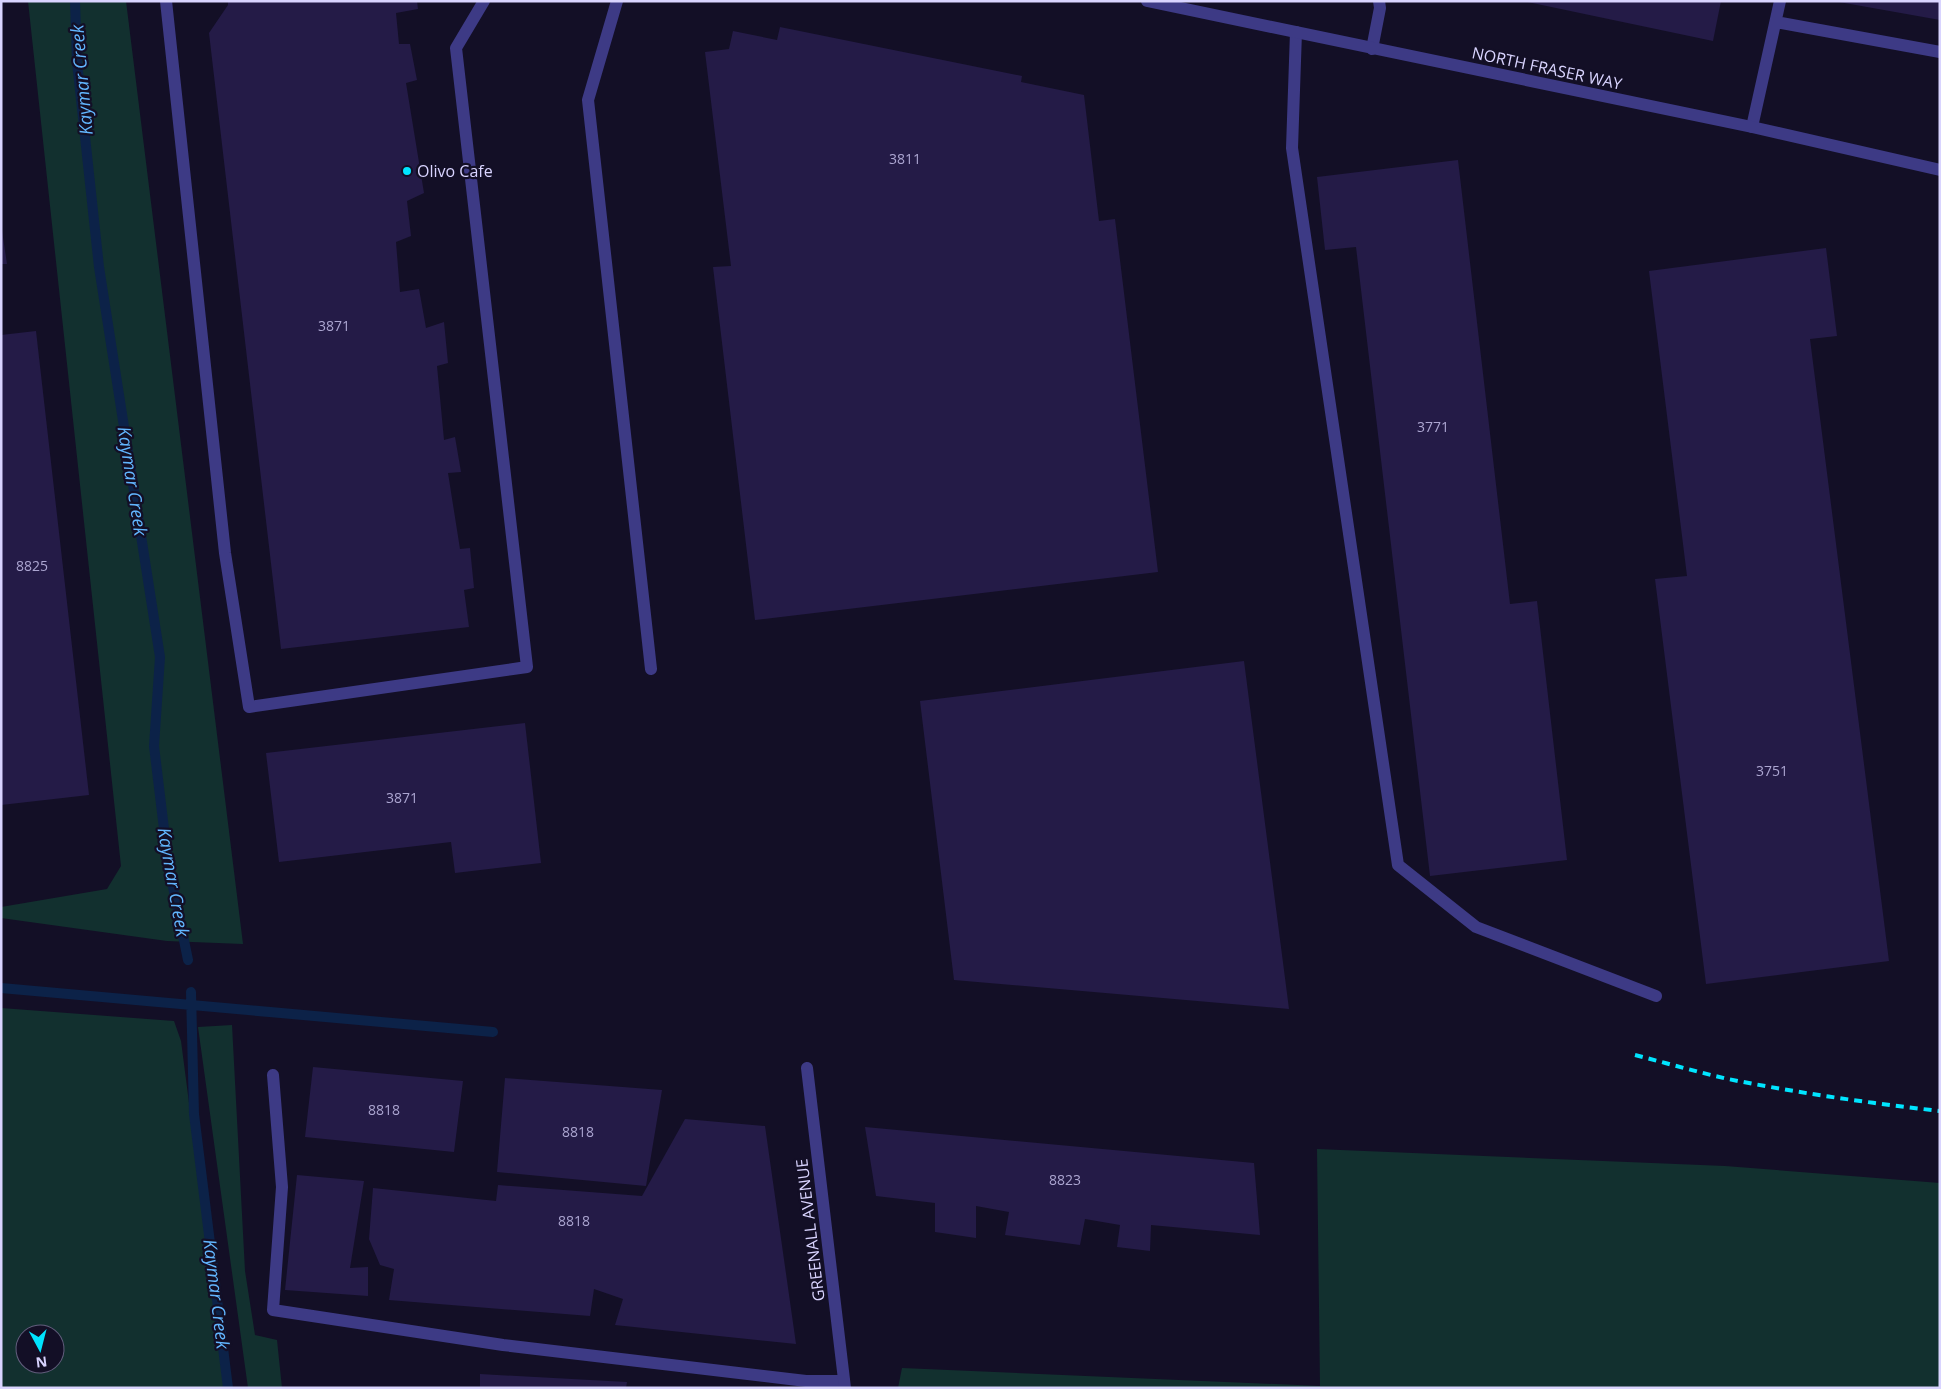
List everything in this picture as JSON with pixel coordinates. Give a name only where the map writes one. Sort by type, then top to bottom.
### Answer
[{"type":"street","points":[[166,1],[225,553],[249,707],[527,667],[456,48],[484,1]]},
{"type":"street","points":[[617,1],[588,100],[651,670]]},
{"type":"street","name":"NORTH FRASER WAY","points":[[1147,1],[1752,127],[1940,170]]},
{"type":"street","points":[[1372,49],[1380,8],[1379,1]]},
{"type":"street","points":[[1752,127],[1780,1]]},
{"type":"street","points":[[1776,22],[1940,52]]},
{"type":"street","points":[[1296,32],[1292,148],[1398,865],[1476,927],[1656,996]]},
{"type":"street","name":"GREENALL AVENUE","points":[[807,1068],[845,1384]]},
{"type":"street","points":[[273,1075],[282,1187],[273,1310],[503,1345],[845,1384]]},
{"type":"green space","points":[[28,1],[126,1],[243,944],[167,941],[1,918],[1,907],[107,889],[121,866]]},
{"type":"green space","points":[[1,1008],[174,1021],[181,1041],[226,1388],[1,1388]]},
{"type":"green space","points":[[232,1025],[245,1271],[255,1335],[277,1340],[282,1388],[248,1388],[198,1027]]},
{"type":"green space","points":[[1317,1149],[1725,1166],[1940,1183],[1940,1388],[898,1388],[902,1368],[1320,1386]]},
{"type":"building","points":[[228,1],[417,1],[418,9],[396,13],[399,44],[410,44],[417,80],[406,83],[424,193],[407,201],[411,236],[396,242],[400,292],[419,289],[426,328],[444,322],[448,363],[437,366],[444,440],[455,437],[461,472],[448,473],[460,549],[470,548],[474,588],[464,590],[469,627],[281,649],[209,33],[228,5]]},
{"type":"building","points":[[1523,1],[1721,1],[1713,41]]},
{"type":"building","points":[[1940,1],[1940,20],[1839,2]]},
{"type":"building","points":[[780,27],[1022,76],[1021,82],[1084,95],[1099,221],[1115,219],[1158,572],[755,620],[713,267],[731,266],[705,52],[729,49],[733,31],[777,40]]},
{"type":"building","points":[[1458,160],[1510,604],[1537,601],[1567,860],[1430,876],[1356,247],[1325,250],[1317,177]]},
{"type":"building","points":[[1,224],[7,264],[1,264]]},
{"type":"building","points":[[1826,248],[1837,336],[1810,339],[1889,961],[1706,984],[1655,579],[1687,576],[1649,271]]},
{"type":"building","points":[[36,331],[89,795],[1,805],[1,335]]},
{"type":"building","points":[[1244,661],[1289,1009],[954,980],[920,701]]},
{"type":"building","points":[[525,723],[541,863],[455,873],[451,842],[279,862],[266,753]]},
{"type":"building","points":[[313,1067],[463,1081],[454,1152],[305,1137]]},
{"type":"building","points":[[505,1078],[662,1090],[646,1186],[497,1172]]},
{"type":"building","points":[[685,1119],[765,1126],[796,1344],[615,1325],[623,1299],[594,1289],[590,1316],[389,1300],[394,1269],[380,1265],[369,1239],[373,1188],[496,1201],[498,1185],[642,1196]]},
{"type":"building","points":[[865,1127],[1254,1163],[1260,1235],[1151,1225],[1150,1251],[1117,1247],[1120,1225],[1085,1219],[1080,1245],[1005,1235],[1009,1212],[976,1206],[976,1238],[935,1232],[935,1203],[876,1196]]},
{"type":"building","points":[[297,1175],[364,1181],[350,1268],[368,1267],[368,1296],[285,1290]]},
{"type":"building","points":[[480,1374],[627,1382],[626,1388],[480,1388]]},
{"type":"waterway","name":"Kaymar Creek","points":[[75,1],[77,62],[99,267],[160,657],[154,746],[168,862],[188,960]]},
{"type":"waterway","points":[[1,988],[493,1032]]},
{"type":"waterway","name":"Kaymar Creek","points":[[191,992],[194,1114],[228,1388]]},
{"type":"railway","points":[[1635,1055],[1754,1084],[1887,1105],[1940,1111]]},
{"type":"place","name":"Olivo Cafe","points":[[407,171]]}]
